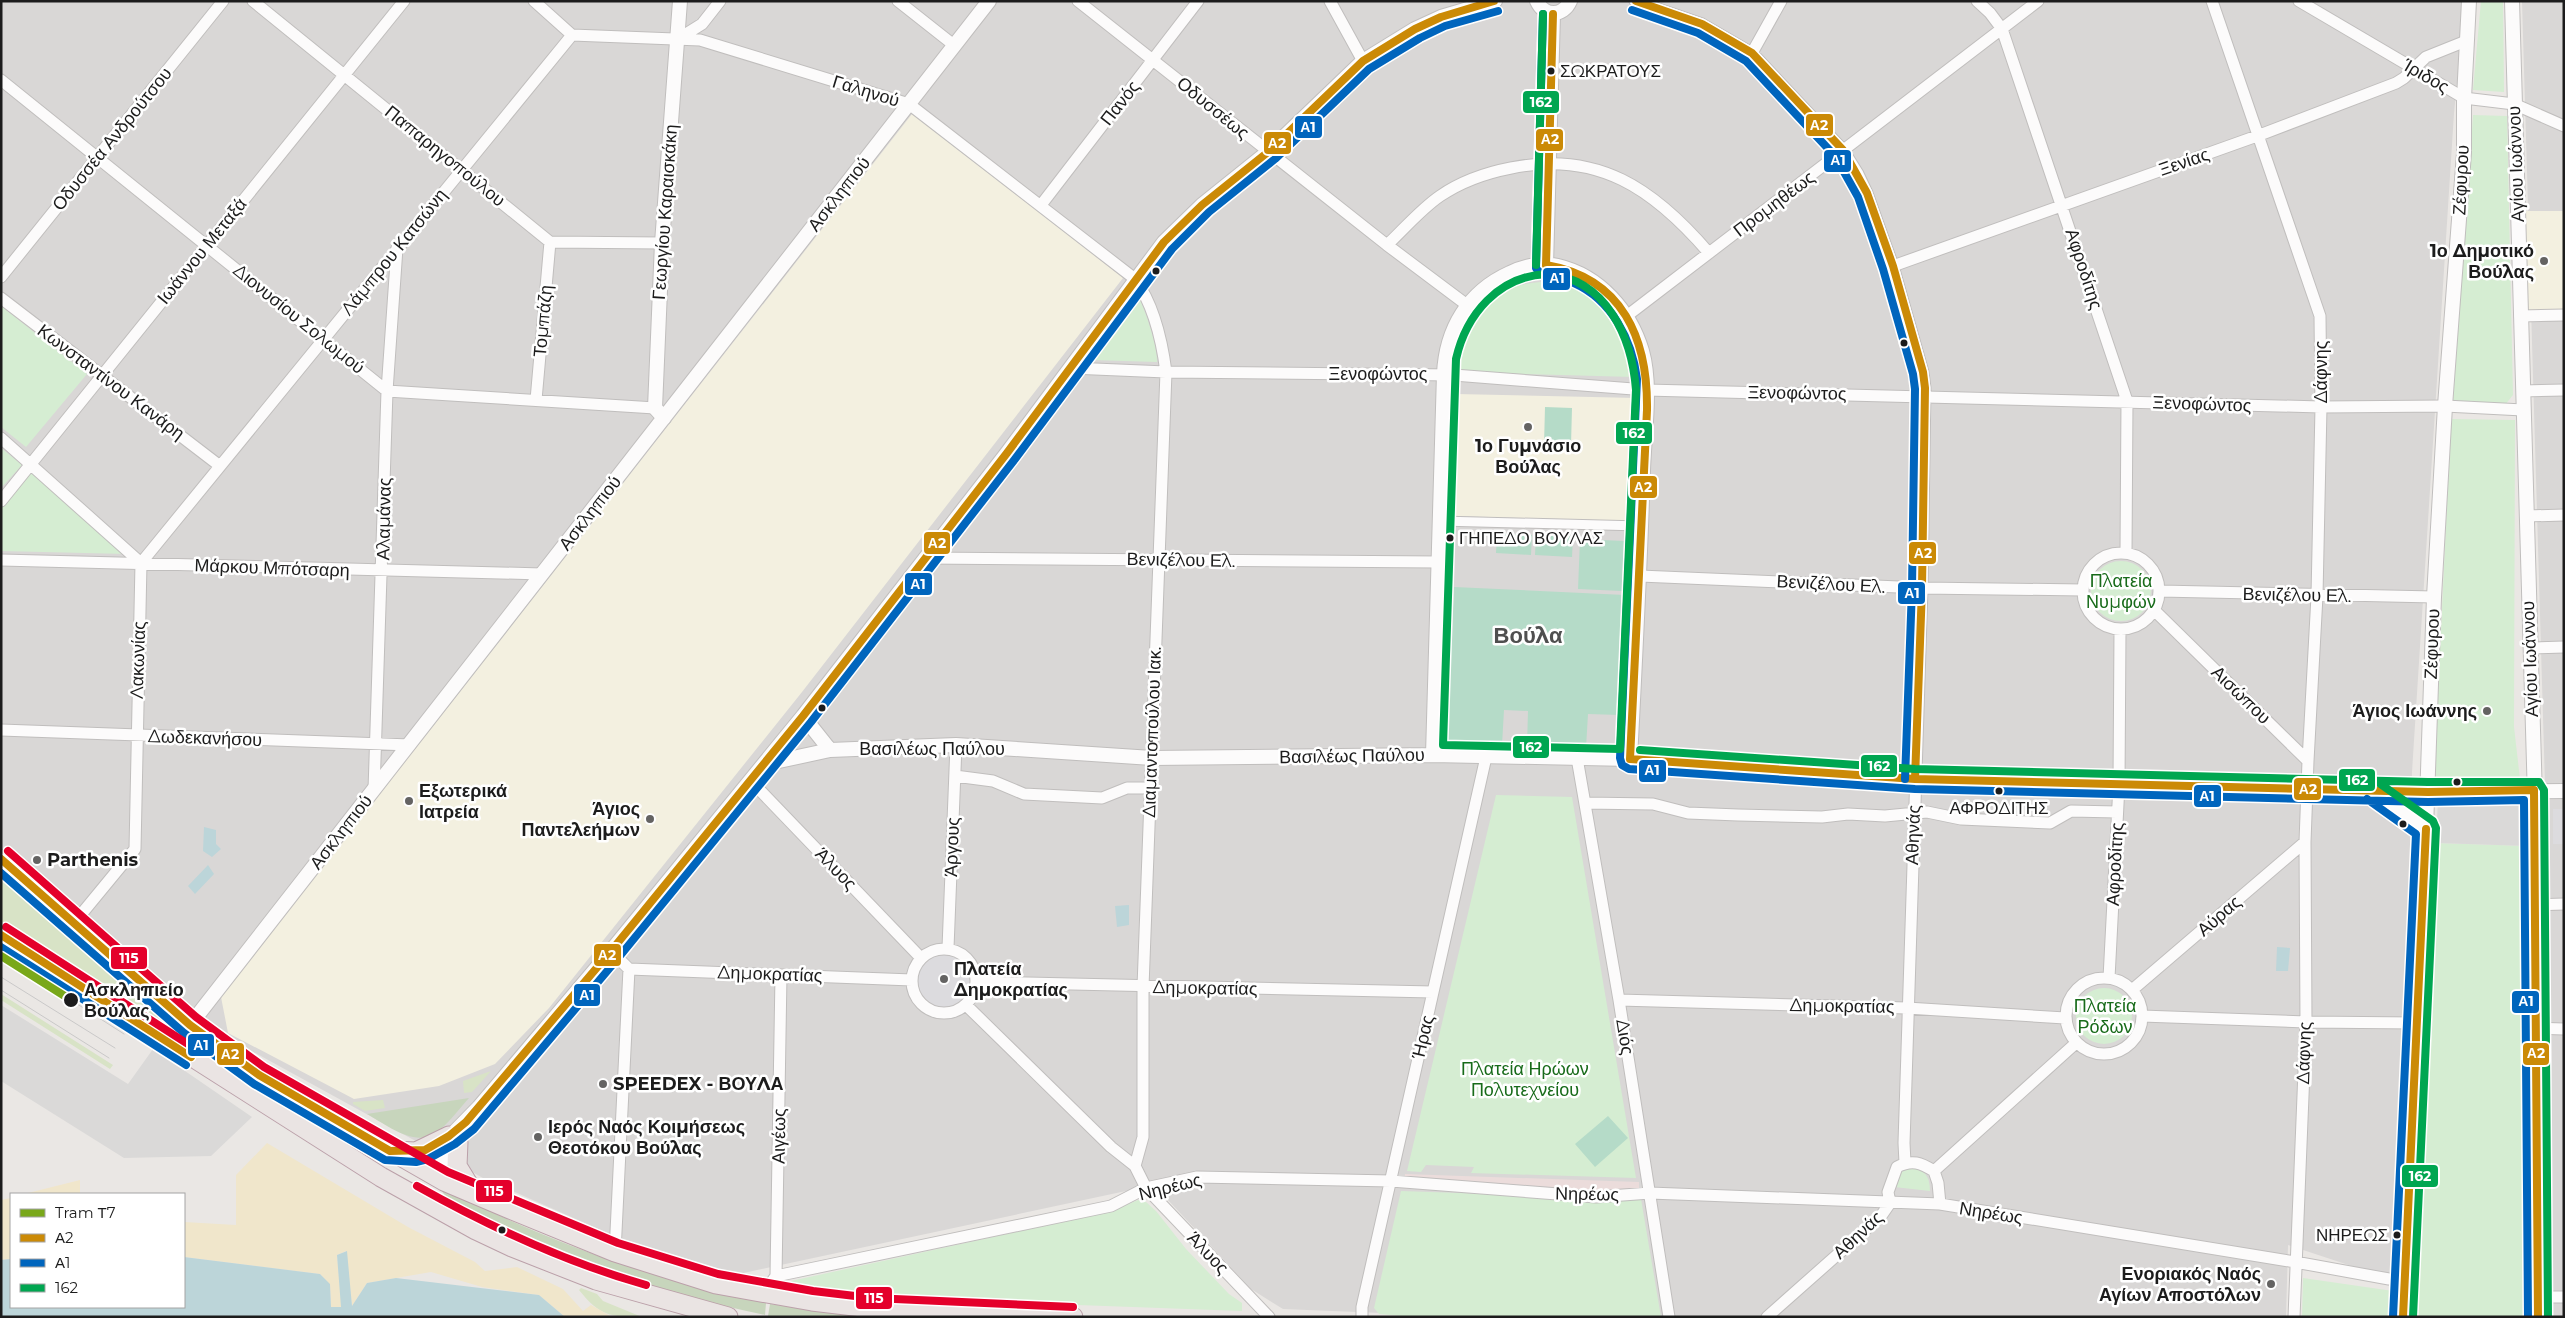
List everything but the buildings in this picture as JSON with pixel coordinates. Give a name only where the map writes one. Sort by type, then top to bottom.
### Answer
[{"type":"highway","points":[[1,859],[190,1024],[259,1075],[428,1172],[477,1194],[616,1252],[716,1284],[764,1293],[871,1308],[1074,1317]]},
{"type":"highway","points":[[1,935],[381,1177],[447,1215],[512,1248],[596,1280],[728,1317]]},
{"type":"highway","points":[[390,1151],[416,1152],[454,1139],[457,1166],[477,1194]]},
{"type":"highway","points":[[381,1177],[408,1180],[428,1172]]},
{"type":"highway","points":[[428,1172],[437,1202],[447,1215]]},
{"type":"street","name":"Οδυσσέα Ανδρούτσου","points":[[1,277],[223,1]]},
{"type":"street","name":"Παπαρηγοπούλου","points":[[253,1],[550,242]]},
{"type":"street","name":"Ιωάννου Μεταξά","points":[[1,501],[404,1]]},
{"type":"street","points":[[534,1],[572,35]]},
{"type":"street","name":"Γεωργίου Καραισκάκη","points":[[659,413],[662,243],[680,1]]},
{"type":"street","points":[[678,39],[702,24],[720,1]]},
{"type":"street","points":[[898,1],[955,46]]},
{"type":"street","name":"Ασκληπιού","points":[[190,1024],[542,574],[659,413],[990,1]]},
{"type":"street","name":"Οδυσσέως","points":[[1078,1],[1154,59],[1268,152],[1387,245],[1467,305]]},
{"type":"street","name":"Πανός","points":[[1041,205],[1198,1]]},
{"type":"street","points":[[1330,1],[1363,61]]},
{"type":"street","points":[[428,1172],[428,1163],[434,1153],[454,1139],[466,1122],[611,951],[803,716],[1071,368],[1134,279],[1164,242],[1187,219],[1268,152],[1363,61],[1415,29],[1432,21],[1495,1]]},
{"type":"street","points":[[1537,1],[1542,10],[1553,14],[1562,11],[1570,1]]},
{"type":"street","name":"Αθηνάς","points":[[1635,1],[1702,24],[1752,54],[1843,150],[1867,193],[1893,266],[1923,372],[1925,396],[1922,588],[1907,1008],[1905,1163],[1897,1167],[1893,1174],[1888,1192],[1890,1203],[1881,1216],[1768,1317]]},
{"type":"street","points":[[1752,54],[1781,1]]},
{"type":"street","name":"Αφροδίτης","points":[[1977,1],[1990,13],[2002,29],[2127,401],[2126,553]]},
{"type":"street","name":"Προμηθέως","points":[[1628,315],[2038,1]]},
{"type":"street","name":"Δάφνης","points":[[2212,1],[2320,316],[2321,407],[2317,596],[2308,761]]},
{"type":"street","name":"Ίριδος","points":[[2298,1],[2464,98],[2514,104],[2564,126]]},
{"type":"street","name":"Ζέφυρου","points":[[2403,1317],[2428,792],[2434,597],[2445,406],[2464,153],[2464,98],[2469,1]]},
{"type":"street","name":"Αγίου Ιωάννου","points":[[2512,1],[2534,790],[2538,1317]]},
{"type":"street","points":[[1546,265],[1553,14]]},
{"type":"street","name":"Γαληνού","points":[[572,35],[700,40],[909,104],[1134,279]]},
{"type":"street","name":"Λάμπρου Κατσώνη","points":[[141,563],[572,35]]},
{"type":"street","name":"Ξενίας","points":[[1893,266],[2062,204],[2257,136],[2396,83],[2426,57],[2466,40]]},
{"type":"street","name":"Διονυσίου Σολωμού","points":[[1,80],[207,244],[387,391]]},
{"type":"street","points":[[1387,245],[1439,196],[1471,179],[1512,168],[1549,162],[1590,166],[1621,178],[1674,216],[1709,253]]},
{"type":"street","points":[[550,242],[662,243]]},
{"type":"street","name":"Τομπάζη","points":[[536,400],[550,242]]},
{"type":"street","name":"Αλαμάνας","points":[[374,790],[383,571],[387,391],[397,248]]},
{"type":"street","points":[[1433,754],[1444,374],[1447,346],[1452,331],[1467,305],[1481,290],[1497,279],[1525,267],[1546,265],[1558,266],[1590,280],[1608,294],[1628,315],[1642,353],[1646,390],[1640,576],[1630,759]]},
{"type":"street","name":"Διαμαντοπούλου Ιακ.","points":[[1134,279],[1143,290],[1162,342],[1166,372],[1143,986],[1143,1137],[1135,1166]]},
{"type":"street","name":"Κωνσταντίνου Κανάρη","points":[[1,298],[104,375],[220,466]]},
{"type":"street","points":[[2520,316],[2564,316]]},
{"type":"street","name":"Ξενοφώντος","points":[[1071,368],[1166,372],[1444,374],[1646,390],[2321,407],[2445,406],[2523,410]]},
{"type":"street","points":[[2522,391],[2564,390]]},
{"type":"street","points":[[387,391],[536,400],[659,413]]},
{"type":"street","points":[[1,438],[141,563]]},
{"type":"street","points":[[2526,516],[2564,515]]},
{"type":"street","points":[[1440,521],[1641,526]]},
{"type":"street","points":[[2126,553],[2139,557],[2150,566],[2157,578],[2160,591],[2154,610],[2140,625],[2120,630],[2099,622],[2091,614],[2085,604],[2083,590],[2091,568],[2100,560],[2110,555],[2126,553]]},
{"type":"street","name":"Βενιζέλου Ελ.","points":[[924,558],[1438,562]]},
{"type":"street","name":"Μάρκου Μπότσαρη","points":[[1,560],[542,574]]},
{"type":"street","name":"Λακωνίας","points":[[74,923],[134,849],[141,563]]},
{"type":"street","name":"Βενιζέλου Ελ.","points":[[1640,576],[1922,588],[2083,590]]},
{"type":"street","name":"Βενιζέλου Ελ.","points":[[2160,591],[2317,596],[2434,597]]},
{"type":"street","name":"Αισώπου","points":[[2154,610],[2308,761]]},
{"type":"street","name":"Αφροδίτης","points":[[2109,978],[2119,785],[2120,630]]},
{"type":"street","points":[[2530,648],[2564,647]]},
{"type":"street","points":[[803,716],[830,750]]},
{"type":"street","name":"Δωδεκανήσου","points":[[1,730],[410,745]]},
{"type":"street","name":"Βασιλέως Παύλου","points":[[765,764],[830,750],[956,745],[1152,758],[1433,754],[1486,757],[1630,759],[1914,779],[2428,792],[2564,791]]},
{"type":"street","name":"Άργους","points":[[948,948],[956,745]]},
{"type":"street","name":"Ήρας","points":[[1362,1317],[1362,1307],[1486,757]]},
{"type":"street","name":"Διός","points":[[1577,758],[1619,1000],[1668,1317]]},
{"type":"street","points":[[2308,761],[2308,788]]},
{"type":"street","points":[[955,776],[993,781],[1024,794],[1102,798],[1127,788],[1151,788]]},
{"type":"street","name":"Άλυος","points":[[751,781],[921,958]]},
{"type":"street","name":"Δάφνης","points":[[2294,1317],[2306,1022],[2305,842],[2308,788]]},
{"type":"street","points":[[2373,790],[2426,829]]},
{"type":"street","points":[[1585,803],[1653,804],[1688,813],[1885,816],[1913,812],[1937,813],[1961,819],[2050,823],[2071,811],[2117,812]]},
{"type":"street","name":"Αύρας","points":[[2132,990],[2305,842]]},
{"type":"street","points":[[2535,905],[2564,904]]},
{"type":"street","points":[[948,948],[966,956],[976,973],[977,982],[975,991],[966,1005],[957,1011],[946,1013],[931,1010],[918,1000],[913,990],[912,980],[913,972],[921,958],[929,952],[948,948]]},
{"type":"street","points":[[611,951],[629,969],[616,1252]]},
{"type":"street","name":"Δημοκρατίας","points":[[629,969],[912,980]]},
{"type":"street","name":"Αιγέως","points":[[776,1276],[781,975]]},
{"type":"street","points":[[2109,978],[2122,982],[2132,990],[2140,1001],[2142,1016],[2136,1038],[2118,1052],[2096,1054],[2083,1049],[2076,1043],[2069,1033],[2065,1018],[2067,1005],[2072,995],[2081,985],[2089,981],[2109,978]]},
{"type":"street","name":"Δημοκρατίας","points":[[977,982],[1433,992]]},
{"type":"street","name":"Δημοκρατίας","points":[[1619,1000],[1907,1008],[2065,1018]]},
{"type":"street","points":[[966,1005],[1111,1147],[1135,1166],[1146,1188]]},
{"type":"street","points":[[2142,1016],[2306,1022],[2417,1023]]},
{"type":"street","points":[[2536,1028],[2564,1029]]},
{"type":"street","points":[[1934,1171],[2076,1043]]},
{"type":"street","points":[[1905,1163],[1921,1164],[1934,1171],[1938,1183],[1940,1204]]},
{"type":"street","name":"Νηρέως","points":[[776,1276],[1111,1206],[1146,1188],[1197,1177],[1391,1181],[1596,1197],[1650,1192],[1940,1204],[2389,1279],[2405,1280]]},
{"type":"street","name":"Άλυος","points":[[1146,1188],[1269,1317]]},
{"type":"street","points":[[764,1293],[776,1276]]},
{"type":"street","points":[[2538,1297],[2564,1298]]},
{"type":"shaded area","points":[[1,1],[2465,1],[2454,113],[2412,772],[2400,1282],[2288,1245],[2286,1317],[1481,1317],[1283,1309],[1251,1289],[1154,1185],[734,1275],[655,1254],[483,1178],[226,1037],[1,847]]},
{"type":"shaded area","points":[[2522,1],[2564,1],[2564,1317],[2545,1317],[2545,785]]},
{"type":"shaded area","name":"Ασκληπιείο Βούλας","points":[[912,114],[1123,278],[802,692],[549,1008],[495,1064],[439,1086],[354,1099],[228,1033],[221,997]]},
{"type":"shaded area","name":"1ο Δημοτικό Βούλας","points":[[2524,211],[2564,211],[2564,310],[2526,311]]},
{"type":"shaded area","points":[[1456,394],[1637,398],[1632,521],[1452,516]]},
{"type":"shaded area","points":[[2438,799],[2528,802],[2527,846],[2436,843]]},
{"type":"shaded area","points":[[2553,809],[2564,809],[2564,844],[2553,844]]},
{"type":"shaded area","name":"Πλατεία Δημοκρατίας","points":[[939,954],[949,954],[959,958],[967,966],[971,981],[967,996],[959,1004],[949,1008],[939,1008],[929,1004],[921,996],[917,986],[917,976],[921,966],[929,958]]},
{"type":"shaded area","points":[[1,1005],[128,1084],[153,1049],[252,1117],[211,1156],[124,1158],[1,1081]]},
{"type":"shaded area","points":[[1405,1174],[1639,1182],[1639,1196],[1596,1197],[1404,1188]]},
{"type":"green space","points":[[2481,1],[2503,1],[2504,92],[2473,90]]},
{"type":"green space","points":[[2473,115],[2507,116],[2513,395],[2505,405],[2453,401]]},
{"type":"green space","points":[[1540,282],[1563,283],[1578,288],[1592,295],[1604,305],[1625,331],[1635,362],[1634,377],[1457,372],[1458,358],[1466,332],[1482,309],[1504,291],[1520,285]]},
{"type":"green space","points":[[1134,290],[1142,304],[1149,324],[1157,362],[1092,360],[1088,354]]},
{"type":"green space","points":[[1,306],[87,374],[26,447],[1,427]]},
{"type":"green space","points":[[1545,407],[1572,408],[1571,445],[1544,445]]},
{"type":"green space","points":[[2451,419],[2515,420],[2514,727],[2520,779],[2434,777]]},
{"type":"green space","points":[[1,448],[22,465],[1,488]]},
{"type":"green space","points":[[30,471],[127,554],[1,551],[1,508]]},
{"type":"green space","points":[[1497,533],[1532,535],[1531,555],[1496,553]]},
{"type":"green space","points":[[1536,534],[1573,536],[1572,557],[1535,555]]},
{"type":"green space","points":[[1580,539],[1624,541],[1622,591],[1578,589]]},
{"type":"green space","name":"Πλατεία Νυμφών","points":[[2115,561],[2127,561],[2138,566],[2146,574],[2151,585],[2149,603],[2138,616],[2127,621],[2115,621],[2104,616],[2096,608],[2091,597],[2091,585],[2096,574],[2104,566]]},
{"type":"green space","points":[[1454,587],[1625,595],[1619,715],[1588,714],[1586,748],[1527,746],[1528,711],[1504,710],[1502,745],[1447,743]]},
{"type":"green space","name":"Πλατεία Ηρώων Πολυτεχνείου","points":[[1496,795],[1572,797],[1636,1178],[1471,1173],[1474,1167],[1426,1165],[1421,1172],[1407,1171]]},
{"type":"green space","points":[[2436,843],[2527,846],[2529,1317],[2418,1317],[2413,1313]]},
{"type":"green space","points":[[1,873],[147,998],[172,1022],[220,1060],[392,1161],[391,1163],[218,1063],[1,923]]},
{"type":"green space","name":"Πλατεία Ρόδων","points":[[2104,988],[2115,990],[2124,996],[2130,1005],[2132,1016],[2130,1027],[2124,1036],[2115,1042],[2104,1044],[2093,1042],[2084,1036],[2078,1027],[2076,1016],[2078,1005],[2084,996],[2093,990]]},
{"type":"green space","points":[[1,994],[113,1065],[110,1069],[1,1000]]},
{"type":"green space","points":[[491,1071],[472,1092],[464,1093],[463,1081]]},
{"type":"green space","points":[[469,1098],[446,1124],[429,1137],[420,1138],[401,1133],[367,1114]]},
{"type":"green space","points":[[383,1100],[385,1108],[365,1111],[353,1104],[353,1102]]},
{"type":"green space","points":[[1608,1116],[1628,1138],[1595,1167],[1575,1144]]},
{"type":"green space","points":[[1907,1166],[1925,1173],[1929,1180],[1930,1191],[1894,1187],[1900,1171]]},
{"type":"green space","points":[[438,1185],[517,1224],[598,1256],[681,1282],[766,1303],[765,1315],[674,1293],[556,1253],[478,1220],[455,1205],[445,1196]]},
{"type":"green space","points":[[1401,1191],[1641,1199],[1661,1317],[1413,1317],[1379,1314],[1374,1308]]},
{"type":"green space","points":[[1138,1200],[1146,1202],[1156,1211],[1186,1249],[1229,1294],[1242,1303],[1242,1311],[881,1298],[792,1287],[791,1281],[1112,1211]]},
{"type":"green space","points":[[2303,1278],[2393,1291],[2392,1317],[2302,1317]]},
{"type":"green space","points":[[581,1288],[597,1294],[603,1301],[642,1317],[606,1313],[586,1299],[579,1290]]},
{"type":"green space","points":[[770,1304],[863,1317],[775,1317],[768,1316]]},
{"type":"sand","points":[[267,1143],[408,1227],[475,1262],[485,1271],[517,1267],[563,1289],[583,1311],[591,1305],[612,1317],[565,1317],[539,1295],[482,1287],[431,1272],[367,1283],[352,1306],[346,1251],[337,1255],[342,1307],[331,1307],[330,1285],[320,1274],[185,1257],[185,1222],[236,1225],[236,1175]]},
{"type":"sand","points":[[80,1180],[80,1193],[28,1193]]},
{"type":"sand","points":[[10,1198],[10,1259],[1,1260],[1,1200]]},
{"type":"water","points":[[204,827],[216,830],[216,844],[221,849],[212,857],[203,851]]},
{"type":"water","points":[[208,865],[214,874],[195,894],[188,886]]},
{"type":"water","points":[[1129,905],[1129,925],[1117,927],[1115,906]]},
{"type":"water","points":[[2277,947],[2290,948],[2288,971],[2276,971]]},
{"type":"water","points":[[347,1251],[352,1306],[367,1283],[396,1278],[539,1295],[565,1317],[1,1317],[1,1260],[10,1259],[10,1308],[185,1308],[185,1257],[320,1274],[330,1284],[331,1307],[341,1307],[337,1255]]},
{"type":"tram line","name":"Τ7","points":[[1,956],[71,1000]]},
{"type":"tram line","points":[[1,977],[115,1048]]},
{"type":"tram line","points":[[1,990],[109,1058]]},
{"type":"tram line","points":[[71,1000],[124,1034]]},
{"type":"transit line","name":"Α2","points":[[1,859],[190,1025],[259,1075],[390,1151],[425,1150],[449,1136],[466,1122],[611,951],[803,716],[1007,453],[1164,242],[1202,205],[1268,152],[1363,61],[1415,29],[1441,17],[1494,1]]},
{"type":"transit line","name":"Α2","points":[[1636,1],[1702,24],[1752,53],[1843,150],[1867,193],[1893,266],[1923,372],[1925,388],[1922,588],[1915,779]]},
{"type":"transit line","name":"Α1","points":[[1632,10],[1698,33],[1746,61],[1835,156],[1858,197],[1883,269],[1913,374],[1915,389],[1912,588],[1905,779]]},
{"type":"transit line","name":"Α1","points":[[1,873],[184,1033],[254,1084],[385,1160],[416,1162],[428,1159],[455,1144],[474,1129],[619,957],[811,722],[1015,459],[1172,249],[1209,212],[1275,159],[1369,69],[1420,38],[1445,26],[1498,11]]},
{"type":"transit line","name":"Α1","points":[[1543,14],[1536,268],[1539,272],[1548,276],[1574,283],[1587,290],[1599,300],[1618,323],[1625,336],[1637,379],[1620,758],[1622,765],[1629,769],[1915,789],[2428,802],[2524,800],[2528,1317]]},
{"type":"transit line","name":"162","points":[[1536,265],[1543,14]]},
{"type":"transit line","name":"Α2","points":[[1546,265],[1553,14]]},
{"type":"transit line","name":"Α2","points":[[1546,265],[1572,272],[1594,283],[1612,298],[1626,316],[1636,336],[1642,359],[1646,384],[1647,410],[1630,759]]},
{"type":"transit line","name":"162","points":[[1547,274],[1568,278],[1586,287],[1600,299],[1612,314],[1622,332],[1633,370],[1636,390],[1620,749],[1443,745],[1456,359],[1468,327],[1476,313],[1487,301],[1499,290],[1514,282],[1529,276],[1547,274]]},
{"type":"transit line","name":"162","points":[[1640,750],[1915,769],[2428,782],[2539,782],[2544,790],[2548,1317]]},
{"type":"transit line","name":"Α2","points":[[1630,759],[1915,779],[2428,792],[2534,790]]},
{"type":"transit line","name":"162","points":[[2379,783],[2433,821],[2436,828],[2413,1317]]},
{"type":"transit line","name":"Α2","points":[[2534,790],[2538,1317]]},
{"type":"transit line","name":"Α1","points":[[2367,799],[2416,834],[2393,1317]]},
{"type":"transit line","name":"Α2","points":[[2403,1317],[2426,829]]},
{"type":"transit line","name":"115","points":[[8,851],[196,1017],[264,1067],[448,1172],[618,1243],[718,1274],[813,1291],[872,1298],[1073,1307]]},
{"type":"transit line","name":"115","points":[[6,927],[194,1048]]},
{"type":"transit line","name":"Α2","points":[[1,935],[191,1057]]},
{"type":"transit line","name":"Α1","points":[[1,947],[186,1065]]},
{"type":"transit line","name":"115","points":[[417,1186],[472,1216],[528,1242],[586,1266],[646,1285]]},
{"type":"place","name":"ΣΩΚΡΑΤΟΥΣ","points":[[1551,71]]},
{"type":"place","name":"1ο Δημοτικό Βούλας","points":[[2544,261]]},
{"type":"place","name":"1ο Γυμνάσιο Βούλας","points":[[1528,427]]},
{"type":"place","name":"ΓΗΠΕΔΟ ΒΟΥΛΑΣ","points":[[1450,538]]},
{"type":"place","name":"Άγιος Ιωάννης","points":[[2487,711]]},
{"type":"place","name":"ΑΦΡΟΔΙΤΗΣ","points":[[1999,791]]},
{"type":"place","name":"Εξωτερικά Ιατρεία","points":[[409,801]]},
{"type":"place","name":"Άγιος Παντελεήμων","points":[[650,819]]},
{"type":"place","name":"Parthenis","points":[[37,860]]},
{"type":"place","name":"Πλατεία Δημοκρατίας","points":[[944,979]]},
{"type":"place","name":"Ασκληπιείο Βούλας","points":[[71,1000]]},
{"type":"place","name":"SPEEDEX - ΒΟΥΛΑ","points":[[603,1084]]},
{"type":"place","name":"Ιερός Ναός Κοιμήσεως Θεοτόκου Βούλας","points":[[538,1137]]},
{"type":"place","name":"ΝΗΡΕΩΣ","points":[[2397,1235]]},
{"type":"place","name":"Ενοριακός Ναός Αγίων Αποστόλων","points":[[2271,1284]]},
{"type":"district","name":"Βούλα","points":[[1528,635]]}]
